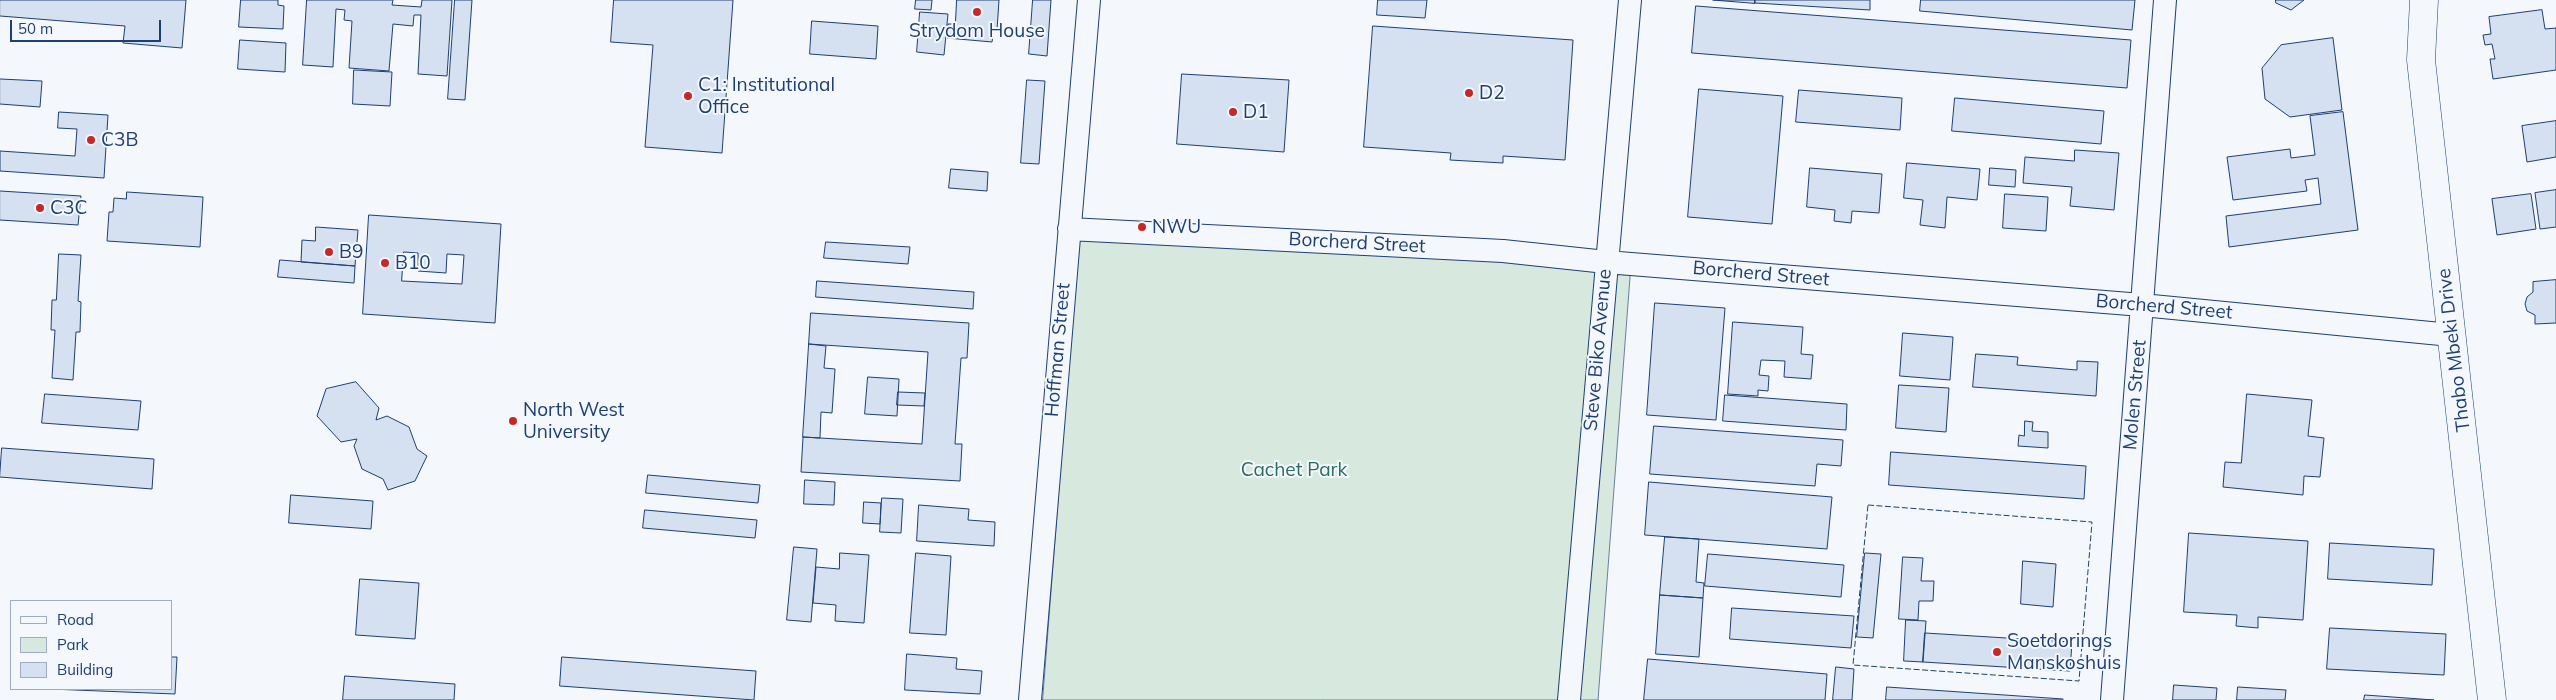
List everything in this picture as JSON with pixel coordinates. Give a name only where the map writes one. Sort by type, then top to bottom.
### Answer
[{"type":"main road","name":"Thabo Mbeki Drive","points":[[2424,0],[2421,60],[2492,700]]},
{"type":"street","name":"Hoffman Street","points":[[1030,700],[1089,0]]},
{"type":"street","name":"Steve Biko Avenue","points":[[1569,700],[1630,0]]},
{"type":"street","name":"Molen Street","points":[[2112,700],[2165,0]]},
{"type":"street","name":"Borcherd Street","points":[[1069,229],[1493,250],[1606,262],[2142,305],[2451,335]]},
{"type":"green space","name":"Cachet Park","points":[[1080,224],[1631,264],[1598,700],[1043,700]]},
{"type":"building","points":[[0,0],[186,0],[182,48],[123,43],[125,26],[0,16]]},
{"type":"building","points":[[241,0],[278,0],[278,5],[284,6],[283,29],[239,27]]},
{"type":"building","points":[[307,0],[393,0],[392,5],[421,7],[422,0],[452,0],[447,76],[418,74],[421,15],[414,15],[413,26],[393,24],[389,71],[349,68],[352,21],[344,20],[345,10],[336,9],[333,67],[303,65]]},
{"type":"building","points":[[455,0],[472,0],[465,100],[448,99]]},
{"type":"building","name":"C1: Institutional Office","points":[[614,0],[733,0],[722,153],[645,147],[653,45],[611,42]]},
{"type":"building","points":[[916,0],[932,0],[931,10],[915,9]]},
{"type":"building","name":"Strydom House","points":[[957,0],[999,0],[997,30],[994,30],[992,42],[947,38],[948,24],[955,24]]},
{"type":"building","points":[[1033,0],[1051,0],[1047,56],[1029,54]]},
{"type":"building","points":[[1378,0],[1427,0],[1425,18],[1377,15]]},
{"type":"building","points":[[1713,0],[1755,0],[1755,3]]},
{"type":"building","points":[[1755,0],[1870,0],[1870,10],[1755,3]]},
{"type":"building","points":[[1921,0],[2135,0],[2132,30],[1920,11]]},
{"type":"building","points":[[2276,0],[2304,0],[2291,10],[2276,3]]},
{"type":"building","points":[[1696,6],[2131,40],[2127,88],[1692,53]]},
{"type":"building","points":[[2542,10],[2545,29],[2556,28],[2556,70],[2493,79],[2490,59],[2495,59],[2492,44],[2485,45],[2483,35],[2491,34],[2489,17]]},
{"type":"building","points":[[920,12],[948,14],[944,55],[917,52]]},
{"type":"building","points":[[812,21],[878,26],[876,59],[810,54]]},
{"type":"building","name":"D2","points":[[1373,26],[1573,40],[1565,160],[1503,156],[1503,163],[1450,160],[1451,153],[1364,147]]},
{"type":"building","points":[[2333,38],[2342,110],[2290,117],[2265,99],[2262,68],[2281,45]]},
{"type":"building","points":[[240,40],[286,43],[285,72],[238,69]]},
{"type":"building","points":[[354,70],[392,72],[390,106],[353,104]]},
{"type":"building","name":"D1","points":[[1182,74],[1289,80],[1284,152],[1177,144]]},
{"type":"building","points":[[0,79],[42,81],[40,107],[0,104]]},
{"type":"building","points":[[1027,80],[1045,81],[1039,164],[1021,163]]},
{"type":"building","points":[[1699,89],[1783,96],[1772,224],[1688,217]]},
{"type":"building","points":[[1799,90],[1902,98],[1900,130],[1796,122]]},
{"type":"building","points":[[1955,98],[2104,111],[2101,144],[1952,131]]},
{"type":"building","name":"C3B","points":[[59,112],[108,115],[104,178],[0,171],[0,151],[75,156],[77,129],[58,128]]},
{"type":"building","points":[[2343,112],[2358,230],[2229,247],[2226,216],[2321,204],[2318,178],[2305,180],[2307,191],[2233,200],[2227,157],[2290,149],[2291,158],[2315,155],[2310,116]]},
{"type":"building","points":[[2556,121],[2556,157],[2527,162],[2522,126]]},
{"type":"building","points":[[2075,150],[2119,153],[2114,210],[2070,206],[2072,187],[2023,183],[2025,157],[2074,161]]},
{"type":"building","points":[[1907,163],[1980,169],[1977,200],[1947,197],[1945,228],[1920,225],[1923,200],[1904,198]]},
{"type":"building","points":[[1810,168],[1882,174],[1879,213],[1852,211],[1851,223],[1834,221],[1835,210],[1807,207]]},
{"type":"building","points":[[1990,168],[2016,170],[2015,187],[1989,185]]},
{"type":"building","points":[[951,169],[988,172],[987,191],[949,188]]},
{"type":"building","points":[[2556,190],[2556,227],[2540,229],[2535,193]]},
{"type":"building","name":"C3C","points":[[0,191],[81,196],[78,225],[0,220]]},
{"type":"building","points":[[127,192],[203,197],[200,247],[107,241],[109,212],[113,212],[114,198],[126,199]]},
{"type":"building","points":[[2005,194],[2048,197],[2046,231],[2003,228]]},
{"type":"building","points":[[2531,194],[2536,229],[2497,235],[2492,199]]},
{"type":"building","name":"B10","points":[[369,215],[501,224],[495,323],[363,314]],"holes":[[[404,252],[418,253],[418,271],[446,273],[447,254],[464,255],[462,284],[402,281]]]},
{"type":"building","name":"B9","points":[[316,227],[358,230],[355,266],[301,262],[302,240],[315,241]]},
{"type":"building","points":[[826,242],[910,247],[908,264],[824,258]]},
{"type":"building","points":[[59,254],[81,255],[78,301],[81,302],[80,332],[76,332],[73,380],[52,378],[55,330],[51,330],[52,300],[56,300]]},
{"type":"building","points":[[280,260],[355,266],[354,283],[278,277]]},
{"type":"building","points":[[2556,280],[2556,323],[2535,324],[2535,315],[2527,311],[2525,304],[2527,297],[2533,292],[2533,282]]},
{"type":"building","points":[[817,281],[974,292],[973,309],[816,297]]},
{"type":"building","points":[[1655,303],[1725,308],[1716,420],[1647,415]]},
{"type":"building","points":[[811,313],[969,323],[967,358],[961,358],[955,444],[962,444],[960,481],[801,472],[803,437],[922,444],[928,352],[809,344]]},
{"type":"building","points":[[1733,322],[1803,327],[1801,354],[1813,355],[1811,379],[1784,377],[1785,361],[1761,360],[1759,375],[1769,376],[1768,391],[1758,390],[1758,396],[1728,394]]},
{"type":"building","points":[[1903,333],[1953,337],[1950,380],[1900,376]]},
{"type":"building","points":[[809,344],[826,346],[824,368],[835,369],[832,413],[821,412],[820,438],[803,437]]},
{"type":"building","points":[[1976,354],[2018,357],[2017,365],[2077,370],[2077,361],[2098,362],[2096,396],[1973,387]]},
{"type":"building","points":[[868,377],[899,379],[897,416],[865,414]]},
{"type":"building","points":[[356,382],[379,408],[376,420],[387,416],[409,427],[417,449],[427,456],[415,481],[388,490],[383,479],[362,469],[354,446],[357,439],[341,442],[317,416],[326,389]]},
{"type":"building","points":[[1899,385],[1949,388],[1946,432],[1896,428]]},
{"type":"building","points":[[898,392],[925,393],[924,406],[897,405]]},
{"type":"building","points":[[45,394],[141,401],[138,430],[42,423]]},
{"type":"building","points":[[2247,394],[2312,400],[2308,436],[2324,438],[2320,477],[2304,476],[2303,495],[2223,487],[2225,462],[2241,463]]},
{"type":"building","points":[[1725,395],[1847,404],[1846,430],[1723,421]]},
{"type":"building","points":[[2025,421],[2033,422],[2032,431],[2048,432],[2048,448],[2018,446],[2019,435],[2024,436]]},
{"type":"building","points":[[1654,426],[1843,440],[1841,466],[1817,464],[1815,486],[1650,474]]},
{"type":"building","points":[[2,448],[154,459],[152,489],[0,477]]},
{"type":"building","points":[[1891,452],[2086,466],[2084,499],[1889,485]]},
{"type":"building","points":[[648,475],[760,485],[758,503],[646,493]]},
{"type":"building","points":[[805,480],[835,482],[834,505],[804,504]]},
{"type":"building","points":[[1649,482],[1832,497],[1827,549],[1645,535]]},
{"type":"building","points":[[291,495],[373,501],[371,529],[289,523]]},
{"type":"building","points":[[882,498],[903,499],[901,533],[880,532]]},
{"type":"building","points":[[864,502],[881,503],[880,524],[863,523]]},
{"type":"building","points":[[919,505],[969,509],[968,520],[995,522],[994,546],[917,541]]},
{"type":"building","points":[[645,510],[757,520],[755,538],[643,528]]},
{"type":"building","points":[[2189,533],[2308,541],[2303,620],[2258,617],[2258,628],[2236,626],[2237,615],[2184,612]]},
{"type":"building","points":[[1665,537],[1699,539],[1696,582],[1704,583],[1703,598],[1660,595]]},
{"type":"building","points":[[2330,543],[2434,549],[2432,585],[2328,579]]},
{"type":"building","points":[[794,547],[817,549],[811,622],[787,620]]},
{"type":"building","points":[[840,553],[869,555],[864,623],[835,621],[836,605],[813,603],[816,567],[839,569]]},
{"type":"building","points":[[916,553],[951,556],[946,635],[910,633]]},
{"type":"building","points":[[1865,553],[1881,554],[1873,638],[1857,637]]},
{"type":"building","points":[[1708,554],[1844,565],[1841,597],[1705,586]]},
{"type":"building","points":[[1903,557],[1923,558],[1921,581],[1934,581],[1933,601],[1919,601],[1918,620],[1899,619]]},
{"type":"building","points":[[2023,561],[2056,564],[2053,607],[2021,604]]},
{"type":"building","points":[[360,579],[419,583],[415,639],[356,635]]},
{"type":"building","points":[[1660,595],[1703,598],[1699,657],[1656,654]]},
{"type":"building","points":[[1732,608],[1854,616],[1851,648],[1730,639]]},
{"type":"building","points":[[1906,620],[1926,621],[1923,662],[1904,661]]},
{"type":"building","points":[[2330,628],[2446,634],[2444,675],[2327,669]]},
{"type":"building","name":"Soetdorings Manskoshuis","points":[[1925,633],[2072,642],[2070,671],[1923,662]]},
{"type":"building","points":[[907,654],[957,658],[956,669],[982,671],[980,694],[905,690]]},
{"type":"building","points":[[172,657],[177,657],[175,694],[75,690],[172,690]]},
{"type":"building","points":[[562,657],[756,671],[754,700],[560,686]]},
{"type":"building","points":[[1648,659],[1827,674],[1825,700],[1644,700]]},
{"type":"building","points":[[1836,667],[1854,669],[1852,700],[1833,700]]},
{"type":"building","points":[[345,676],[455,684],[454,700],[343,700]]},
{"type":"building","points":[[2174,685],[2217,688],[2216,700],[2173,700]]},
{"type":"building","points":[[1887,687],[2063,699],[2063,700],[1886,700]]},
{"type":"building","points":[[2238,687],[2286,690],[2285,700],[2237,700]]},
{"type":"building","points":[[2365,695],[2434,700],[2364,700]]},
{"type":"fence","points":[[1868,505],[2092,522],[2079,681],[1853,665],[1868,505]]},
{"type":"place","name":"Strydom House","points":[[977,12]]},
{"type":"place","name":"D2","points":[[1469,93]]},
{"type":"place","name":"C1: Institutional Office","points":[[688,96]]},
{"type":"place","name":"D1","points":[[1233,112]]},
{"type":"place","name":"C3B","points":[[91,140]]},
{"type":"place","name":"C3C","points":[[40,208]]},
{"type":"place","name":"NWU","points":[[1142,227]]},
{"type":"place","name":"B9","points":[[329,252]]},
{"type":"place","name":"B10","points":[[385,263]]},
{"type":"place","name":"North West University","points":[[513,421]]},
{"type":"place","name":"Soetdorings Manskoshuis","points":[[1997,652]]}]
